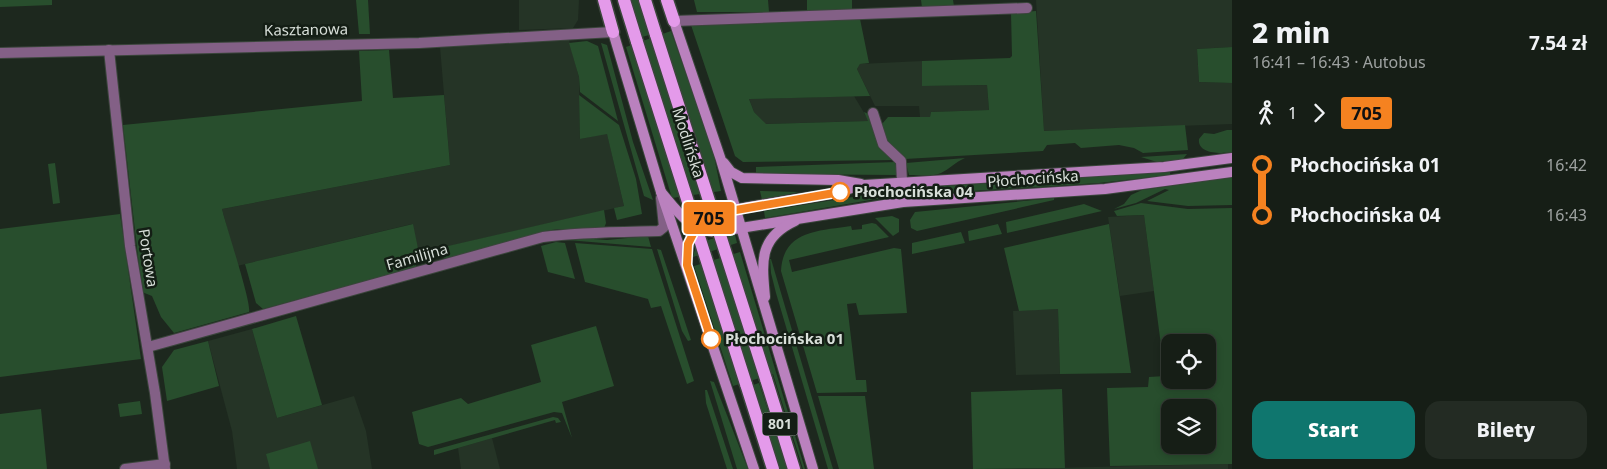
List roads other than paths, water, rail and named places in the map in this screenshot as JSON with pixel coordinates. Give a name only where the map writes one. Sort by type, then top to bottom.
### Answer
[{"type":"main road","points":[[604,0],[661,192],[754,469]]},
{"type":"main road","name":"Modlińska","points":[[624,0],[773,469]]},
{"type":"main road","name":"Modlińska","points":[[645,0],[794,469]]},
{"type":"main road","points":[[666,0],[674,21]]},
{"type":"main road","name":"Modlińska","points":[[674,21],[721,160],[812,469]]},
{"type":"main road","name":"Płochocińska","points":[[696,228],[706,218],[736,210],[824,195],[864,185],[1164,167],[1232,158]]},
{"type":"main road","name":"Płochocińska","points":[[721,160],[731,172],[742,178],[838,180],[864,185]]},
{"type":"main road","name":"Płochocińska","points":[[696,228],[716,232],[904,202],[1105,189],[1232,172]]},
{"type":"main road","points":[[661,192],[683,218],[696,228],[688,244],[687,265]]},
{"type":"main road","name":"Płochocińska","points":[[766,316],[762,258],[767,245],[788,224],[806,217]]},
{"type":"street","points":[[674,21],[1028,8]]},
{"type":"street","name":"Kasztanowa","points":[[0,53],[427,43],[612,32]]},
{"type":"street","name":"Portowa","points":[[109,50],[130,246],[148,347],[165,466]]},
{"type":"street","points":[[873,113],[883,144],[901,161],[904,202]]},
{"type":"street","name":"Familijna","points":[[148,347],[543,237],[576,233],[612,234],[659,231],[664,227],[661,192]]},
{"type":"street","points":[[125,469],[165,466]]},
{"type":"place","name":"Płochocińska 04","points":[[840,192]]},
{"type":"place","name":"Płochocińska 01","points":[[711,339]]}]
